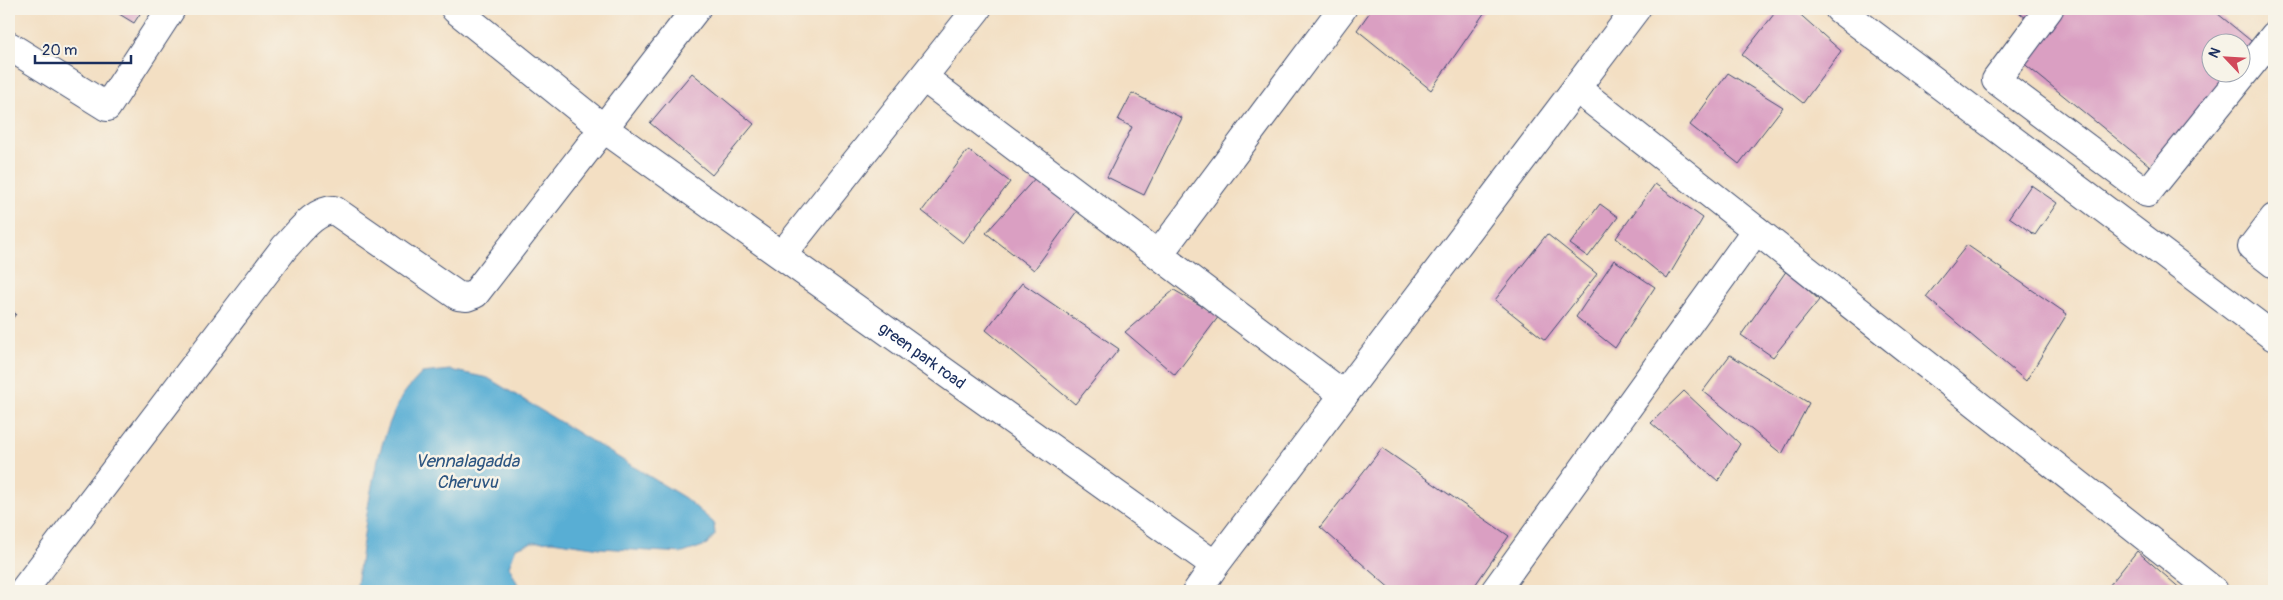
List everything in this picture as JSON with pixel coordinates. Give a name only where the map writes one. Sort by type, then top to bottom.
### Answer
[{"type":"street","points":[[9,46],[107,107],[171,9]]},
{"type":"street","name":"green park road","points":[[455,9],[603,128],[1215,564]]},
{"type":"street","points":[[23,591],[286,247],[317,215],[328,210],[334,210],[458,296],[468,297],[475,294],[696,9]]},
{"type":"street","points":[[782,255],[977,9]]},
{"type":"street","points":[[1159,254],[1342,9]]},
{"type":"street","points":[[1197,591],[1215,564],[1636,9]]},
{"type":"street","points":[[1839,9],[2274,337]]},
{"type":"street","points":[[2049,9],[1996,80],[2147,193],[2274,36]]},
{"type":"street","points":[[924,78],[1344,395]]},
{"type":"street","points":[[1576,88],[2214,591]]},
{"type":"street","points":[[2274,218],[2252,247],[2274,264]]},
{"type":"street","points":[[1495,591],[1756,230]]},
{"type":"water","name":"Vennalagadda Cheruvu","points":[[450,370],[488,378],[685,498],[714,523],[715,535],[706,545],[683,553],[600,548],[552,541],[533,542],[516,548],[509,566],[521,591],[356,591],[370,493],[390,422],[402,396],[422,373]]},
{"type":"building","points":[[111,9],[143,9],[134,23]]},
{"type":"building","points":[[1372,9],[1487,9],[1431,90],[1357,30]]},
{"type":"building","points":[[1778,9],[1794,9],[1841,51],[1803,103],[1742,55]]},
{"type":"building","points":[[2015,9],[2040,9],[2032,23]]},
{"type":"building","points":[[2064,9],[2212,9],[2240,32],[2200,32],[2200,82],[2226,82],[2155,170],[2022,62]]},
{"type":"building","points":[[2250,40],[2256,45],[2250,52]]},
{"type":"building","points":[[2274,51],[2274,71],[2265,64]]},
{"type":"building","points":[[692,73],[754,124],[712,175],[650,123]]},
{"type":"building","points":[[1728,73],[1783,107],[1739,164],[1690,125]]},
{"type":"building","points":[[1132,93],[1182,118],[1144,195],[1107,177],[1132,127],[1118,120]]},
{"type":"building","points":[[968,150],[1010,182],[963,243],[922,211]]},
{"type":"building","points":[[1037,176],[1077,211],[1034,270],[986,233]]},
{"type":"building","points":[[1655,184],[1703,218],[1667,279],[1616,238]]},
{"type":"building","points":[[2031,185],[2057,203],[2035,235],[2009,217]]},
{"type":"building","points":[[1600,204],[1618,217],[1588,257],[1570,244]]},
{"type":"building","points":[[1547,234],[1597,274],[1545,340],[1495,300]]},
{"type":"building","points":[[1967,245],[2067,314],[2026,381],[1926,297]]},
{"type":"building","points":[[1614,260],[1655,287],[1615,348],[1576,317]]},
{"type":"building","points":[[1787,270],[1819,300],[1773,357],[1741,335]]},
{"type":"building","points":[[1022,283],[1119,349],[1075,404],[986,330]]},
{"type":"building","points":[[1174,290],[1219,316],[1175,375],[1125,332]]},
{"type":"building","points":[[9,307],[16,314],[9,323]]},
{"type":"building","points":[[1730,355],[1809,403],[1782,454],[1703,391]]},
{"type":"building","points":[[1684,391],[1740,444],[1718,481],[1651,423]]},
{"type":"building","points":[[1382,448],[1509,536],[1471,591],[1393,591],[1320,527]]},
{"type":"building","points":[[2137,551],[2183,591],[2105,591]]}]
